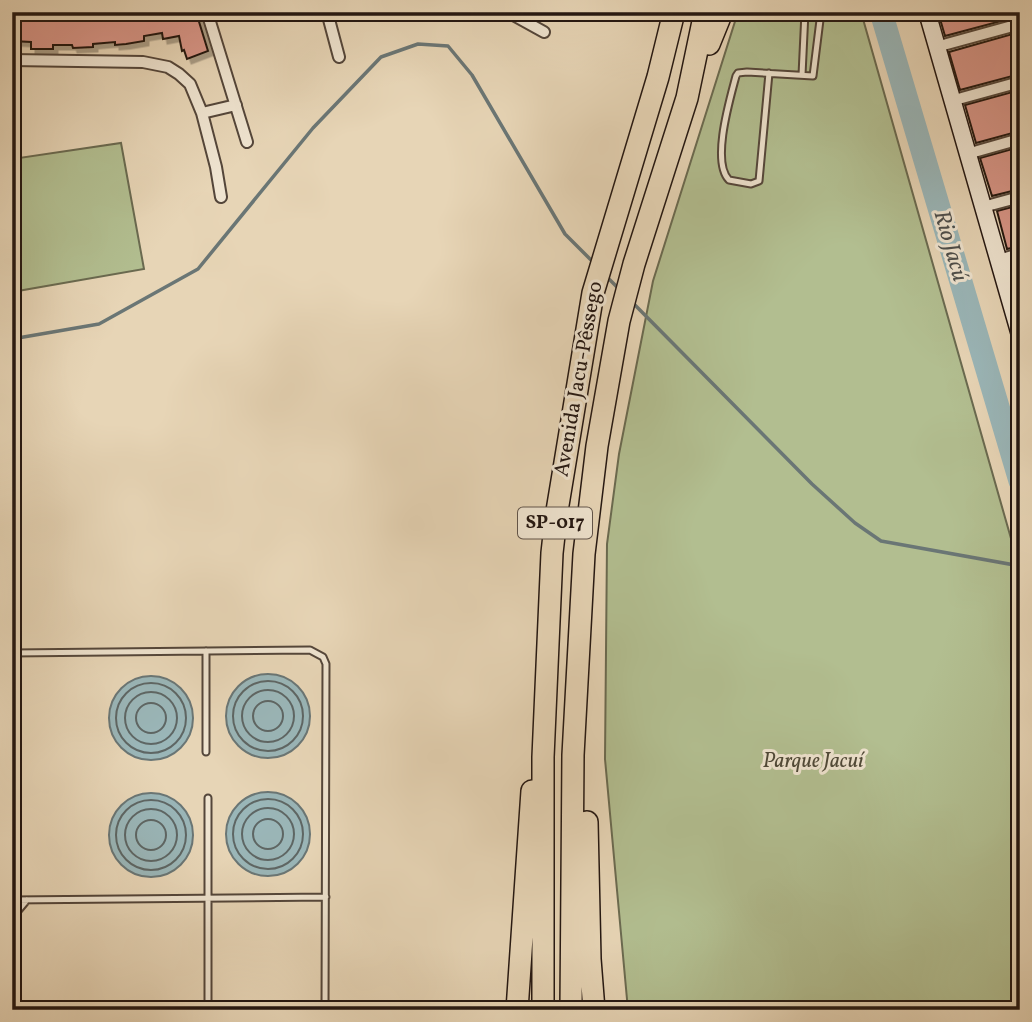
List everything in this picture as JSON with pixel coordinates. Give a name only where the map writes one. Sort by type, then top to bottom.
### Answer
[{"type":"highway","points":[[658,77],[659,12]]},
{"type":"highway","name":"Avenida Jacu-Pêssego","points":[[543,757],[552,553],[568,437],[593,293],[658,77],[674,12]]},
{"type":"highway","name":"Avenida Jacu-Pêssego","points":[[570,1010],[573,755],[584,554],[597,446],[619,321],[634,264],[687,98],[705,12]]},
{"type":"highway","points":[[687,98],[722,12]]},
{"type":"highway","points":[[573,755],[586,787],[590,959],[594,1010]]},
{"type":"highway","points":[[517,1010],[528,822],[533,780],[543,757]]},
{"type":"highway","points":[[543,757],[543,1010]]},
{"type":"street","points":[[207,12],[247,142]]},
{"type":"street","points":[[327,12],[340,57]]},
{"type":"street","points":[[508,12],[544,32]]},
{"type":"street","points":[[926,12],[1020,335]]},
{"type":"street","points":[[936,47],[1020,24]]},
{"type":"street","points":[[12,60],[143,62],[168,67],[179,74],[190,84],[202,113],[221,197]]},
{"type":"street","points":[[951,101],[1020,82]]},
{"type":"street","points":[[202,113],[236,104]]},
{"type":"street","points":[[967,154],[1020,139]]},
{"type":"street","points":[[983,207],[1020,197]]},
{"type":"street","points":[[998,262],[1020,254]]},
{"type":"street","points":[[998,262],[1020,269]]},
{"type":"lane","points":[[802,75],[805,12]]},
{"type":"lane","points":[[769,73],[760,181],[751,184],[729,180],[723,171],[722,153],[724,126],[736,76],[741,72],[769,73],[813,76],[821,12]]},
{"type":"lane","points":[[12,653],[310,650],[323,657],[326,664],[325,1010]]},
{"type":"lane","points":[[206,651],[206,752]]},
{"type":"lane","points":[[208,798],[208,1010]]},
{"type":"lane","points":[[12,900],[326,897]]},
{"type":"lane","points":[[12,918],[27,900]]},
{"type":"green space","name":"Parque Jacuí","points":[[738,12],[861,12],[1012,542],[1020,571],[1020,1010],[628,1010],[605,759],[607,544],[619,454],[653,281]]},
{"type":"green space","points":[[121,143],[144,269],[12,292],[12,159]]},
{"type":"water","points":[[268,674],[284,677],[298,686],[307,700],[310,716],[307,732],[298,746],[284,755],[268,758],[252,755],[238,746],[229,732],[226,716],[229,700],[238,686],[252,677]]},
{"type":"water","points":[[151,676],[167,679],[181,688],[190,702],[193,718],[190,734],[181,748],[167,757],[151,760],[135,757],[121,748],[112,734],[109,718],[112,702],[121,688],[135,679]]},
{"type":"water","points":[[268,792],[284,795],[298,804],[307,818],[310,834],[307,850],[298,864],[284,873],[268,876],[252,873],[238,864],[229,850],[226,834],[229,818],[238,804],[252,795]]},
{"type":"water","points":[[151,793],[167,796],[181,805],[190,819],[193,835],[190,851],[181,865],[167,874],[151,877],[135,874],[121,865],[112,851],[109,835],[112,819],[121,805],[135,796]]},
{"type":"building","points":[[12,12],[196,12],[208,51],[187,59],[179,36],[163,39],[162,33],[144,36],[144,41],[126,44],[115,45],[115,42],[73,48],[72,45],[53,45],[53,49],[31,49],[31,42],[12,41]]},
{"type":"building","points":[[938,12],[1020,12],[1020,16],[945,36]]},
{"type":"building","points":[[1020,32],[1020,74],[960,90],[949,52]]},
{"type":"building","points":[[1020,90],[1020,131],[976,143],[965,105]]},
{"type":"building","points":[[1020,147],[1020,189],[992,196],[980,158]]},
{"type":"building","points":[[1020,205],[1020,246],[1007,249],[997,211]]},
{"type":"waterway","name":"Rio Jacú","points":[[881,12],[1020,481]]},
{"type":"waterway","points":[[12,339],[99,324],[198,269],[313,128],[381,57],[418,44],[448,46],[472,75],[565,234],[594,263]]},
{"type":"waterway","points":[[606,276],[618,288]]},
{"type":"waterway","points":[[631,301],[812,484],[855,523],[881,541],[1020,566]]}]
